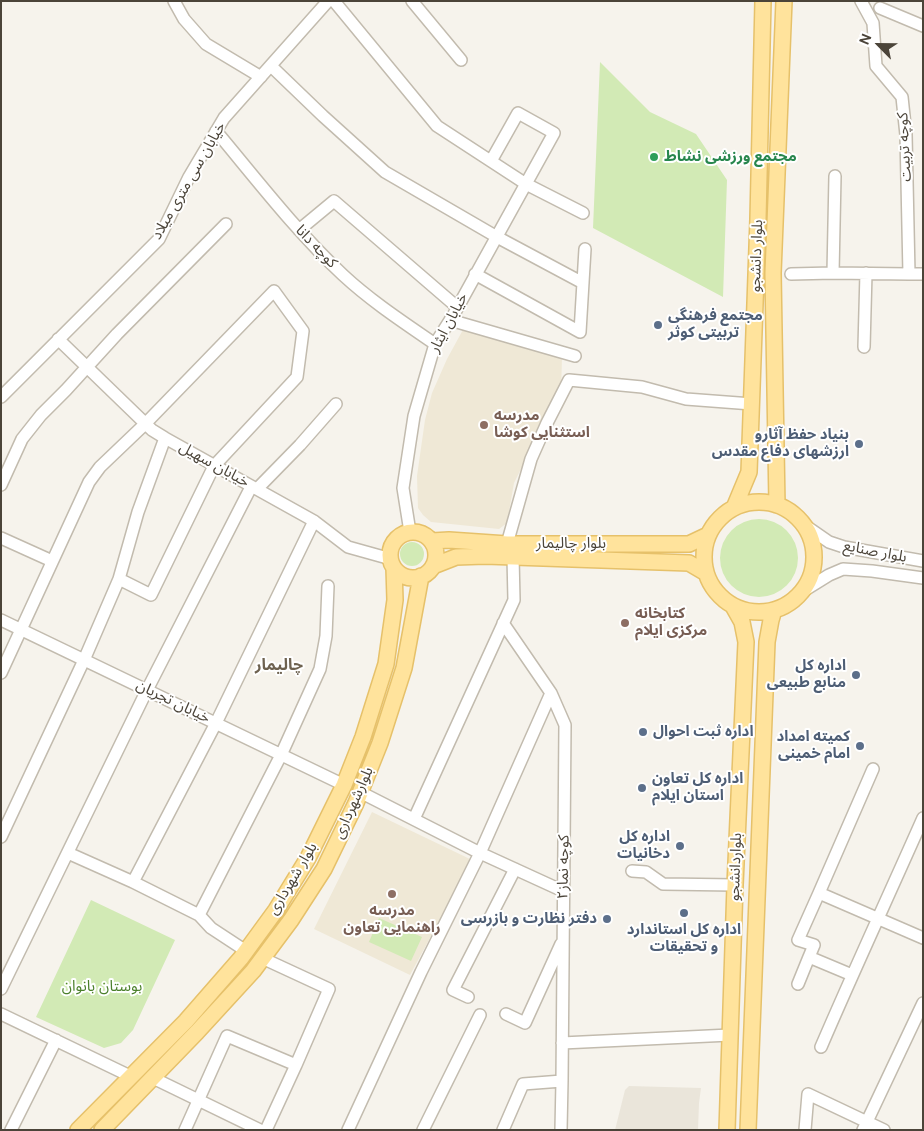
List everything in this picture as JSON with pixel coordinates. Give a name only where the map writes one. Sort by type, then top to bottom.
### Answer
[{"type":"main road","name":"بلوار دانشجو","points":[[734,508],[749,472],[763,1]]},
{"type":"main road","name":"بلوار دانشجو","points":[[776,505],[773,273],[784,1]]},
{"type":"main road","points":[[762,502],[776,505],[786,509],[803,524],[811,540],[814,559],[810,577],[800,593],[788,603],[774,610],[746,611],[733,606],[721,598],[712,586],[706,573],[704,554],[708,535],[714,524],[734,508],[748,503],[762,502]]},
{"type":"main road","points":[[416,531],[432,541],[436,553],[433,566],[426,574],[414,578],[406,577],[400,574],[392,564],[390,549],[397,538],[403,534],[416,531]]},
{"type":"main road","name":"بلوار چالیمار","points":[[433,566],[456,557],[485,556],[510,551],[689,544],[708,535]]},
{"type":"main road","name":"بلوار چالیمار","points":[[432,541],[449,540],[510,551],[689,563],[706,573]]},
{"type":"main road","name":"بلوار شهرداری","points":[[78,1130],[186,1021],[246,951],[276,910],[308,858],[344,785],[363,737],[386,664],[395,600],[392,564]]},
{"type":"main road","name":"بلوارشهرداری","points":[[102,1130],[253,971],[291,920],[324,869],[356,803],[380,744],[404,668],[421,576]]},
{"type":"main road","name":"بلواردانشجو","points":[[727,1130],[735,885],[746,642],[742,622],[733,606]]},
{"type":"main road","name":"بلواردانشجو","points":[[748,1130],[767,642],[774,610]]},
{"type":"main road","points":[[344,785],[360,792]]},
{"type":"street","points":[[174,1],[184,19],[206,44],[261,77]]},
{"type":"street","name":"خیابان سی متری میلاد","points":[[1,397],[158,239],[189,178],[224,118],[328,1]]},
{"type":"street","points":[[334,1],[437,126],[526,184],[582,213]]},
{"type":"street","points":[[412,1],[462,60]]},
{"type":"street","name":"کوچه تربیت","points":[[861,1],[873,24],[876,66],[902,97],[906,135],[909,274]]},
{"type":"street","points":[[873,24],[881,5],[923,26]]},
{"type":"street","points":[[271,66],[385,172],[497,237],[583,283]]},
{"type":"street","name":"خیابان ایثار","points":[[410,532],[403,488],[414,416],[434,344],[450,320],[554,133],[518,113],[491,161]]},
{"type":"street","name":"کوچه دانا","points":[[216,131],[299,230],[343,275],[374,301],[434,344]]},
{"type":"street","points":[[833,273],[835,176]]},
{"type":"street","points":[[299,230],[334,201],[457,307]]},
{"type":"street","points":[[1,484],[22,439],[40,415],[226,224]]},
{"type":"street","points":[[476,274],[580,332],[586,249]]},
{"type":"street","points":[[864,346],[866,273]]},
{"type":"street","points":[[791,274],[923,274]]},
{"type":"street","points":[[1,673],[89,482],[100,466],[145,424],[274,291],[303,331],[297,377],[214,466],[151,594],[119,579]]},
{"type":"street","points":[[450,320],[575,356]]},
{"type":"street","name":"خیابان سهیل","points":[[58,339],[145,424],[165,438],[314,521],[348,547],[392,564]]},
{"type":"street","points":[[414,819],[514,600],[510,551],[531,459],[568,380],[642,387],[686,399],[752,404]]},
{"type":"street","points":[[1,989],[147,690],[254,488],[300,444],[336,404]]},
{"type":"street","points":[[1,837],[84,660],[119,579],[138,512],[165,438]]},
{"type":"street","points":[[133,882],[216,723],[314,521]]},
{"type":"street","name":"بلوار صنایع","points":[[803,524],[829,542],[844,547],[923,560]]},
{"type":"street","points":[[1,538],[52,561]]},
{"type":"street","name":"بلوار صنایع","points":[[800,593],[829,575],[843,569],[923,578]]},
{"type":"street","points":[[199,915],[281,754],[320,669],[326,636],[328,586]]},
{"type":"street","name":"خیابان تجریان","points":[[1,620],[344,785]]},
{"type":"street","name":"کوچه نماز۲","points":[[503,623],[551,693],[565,725],[560,1130]]},
{"type":"street","points":[[348,1130],[411,1009],[422,972],[480,853],[551,693]]},
{"type":"street","points":[[798,984],[814,945],[798,940],[873,769]]},
{"type":"street","points":[[360,792],[480,853],[563,891]]},
{"type":"street","points":[[821,1047],[923,818]]},
{"type":"street","points":[[68,853],[133,882],[199,915],[211,928],[246,951]]},
{"type":"street","points":[[468,997],[453,990],[515,869]]},
{"type":"street","points":[[632,871],[646,872],[663,884],[735,885]]},
{"type":"street","points":[[819,893],[923,938]]},
{"type":"street","points":[[506,1014],[525,1023],[563,940]]},
{"type":"street","points":[[809,957],[852,975]]},
{"type":"street","points":[[262,958],[329,989],[266,1130]]},
{"type":"street","points":[[865,1126],[923,1003]]},
{"type":"street","points":[[1,1014],[130,1076]]},
{"type":"street","points":[[423,1130],[480,1015]]},
{"type":"street","points":[[562,1043],[730,1035]]},
{"type":"street","points":[[185,1130],[227,1036],[296,1066]]},
{"type":"street","points":[[11,1130],[56,1040]]},
{"type":"street","points":[[152,1078],[260,1130]]},
{"type":"street","points":[[503,1130],[523,1084],[562,1081]]},
{"type":"street","points":[[805,1130],[808,1094],[865,1126],[884,1130]]},
{"type":"shaded area","name":"مدرسه استثنایی کوشا","points":[[465,326],[562,357],[561,394],[514,483],[507,523],[499,529],[431,522],[418,508],[417,476],[425,420],[432,393],[447,359]]},
{"type":"shaded area","name":"مدرسه راهنمایی تعاون","points":[[372,812],[472,860],[410,975],[314,929]]},
{"type":"shaded area","points":[[629,1086],[701,1088],[698,1130],[615,1130],[625,1090]]},
{"type":"green space","name":"مجتمع ورزشی نشاط","points":[[600,62],[650,112],[696,134],[727,180],[723,297],[593,228]]},
{"type":"green space","points":[[759,519],[774,522],[787,530],[795,543],[798,558],[795,573],[787,586],[774,594],[759,597],[744,594],[731,586],[723,573],[720,558],[723,543],[731,530],[744,522]]},
{"type":"green space","points":[[412,542],[417,543],[423,549],[423,559],[417,565],[412,566],[407,565],[401,559],[400,554],[401,549],[407,543]]},
{"type":"green space","name":"بوستان بانوان","points":[[91,900],[175,940],[133,1030],[121,1043],[104,1048],[36,1017]]},
{"type":"green space","points":[[379,918],[422,937],[411,961],[369,942]]},
{"type":"place","name":"مجتمع ورزشی نشاط","points":[[654,157]]},
{"type":"place","name":"مجتمع فرهنگی تربیتی کوثر","points":[[658,325]]},
{"type":"place","name":"مدرسه استثنایی کوشا","points":[[484,425]]},
{"type":"place","name":"بنیاد حفظ آثارو ارزشهای دفاع مقدس","points":[[859,444]]},
{"type":"place","name":"کتابخانه مرکزی ایلام","points":[[625,623]]},
{"type":"place","name":"اداره کل منابع طبیعی","points":[[856,675]]},
{"type":"place","name":"اداره ثبت احوال","points":[[643,732]]},
{"type":"place","name":"کمیته امداد امام خمینی","points":[[860,746]]},
{"type":"place","name":"اداره کل تعاون استان ایلام","points":[[642,788]]},
{"type":"place","name":"اداره کل دخانیات","points":[[680,846]]},
{"type":"place","name":"مدرسه راهنمایی تعاون","points":[[392,894]]},
{"type":"place","name":"اداره کل استاندارد و تحقیقات","points":[[684,913]]},
{"type":"place","name":"دفتر نظارت و بازرسی","points":[[607,919]]},
{"type":"district","name":"چالیمار","points":[[279,666]]}]
